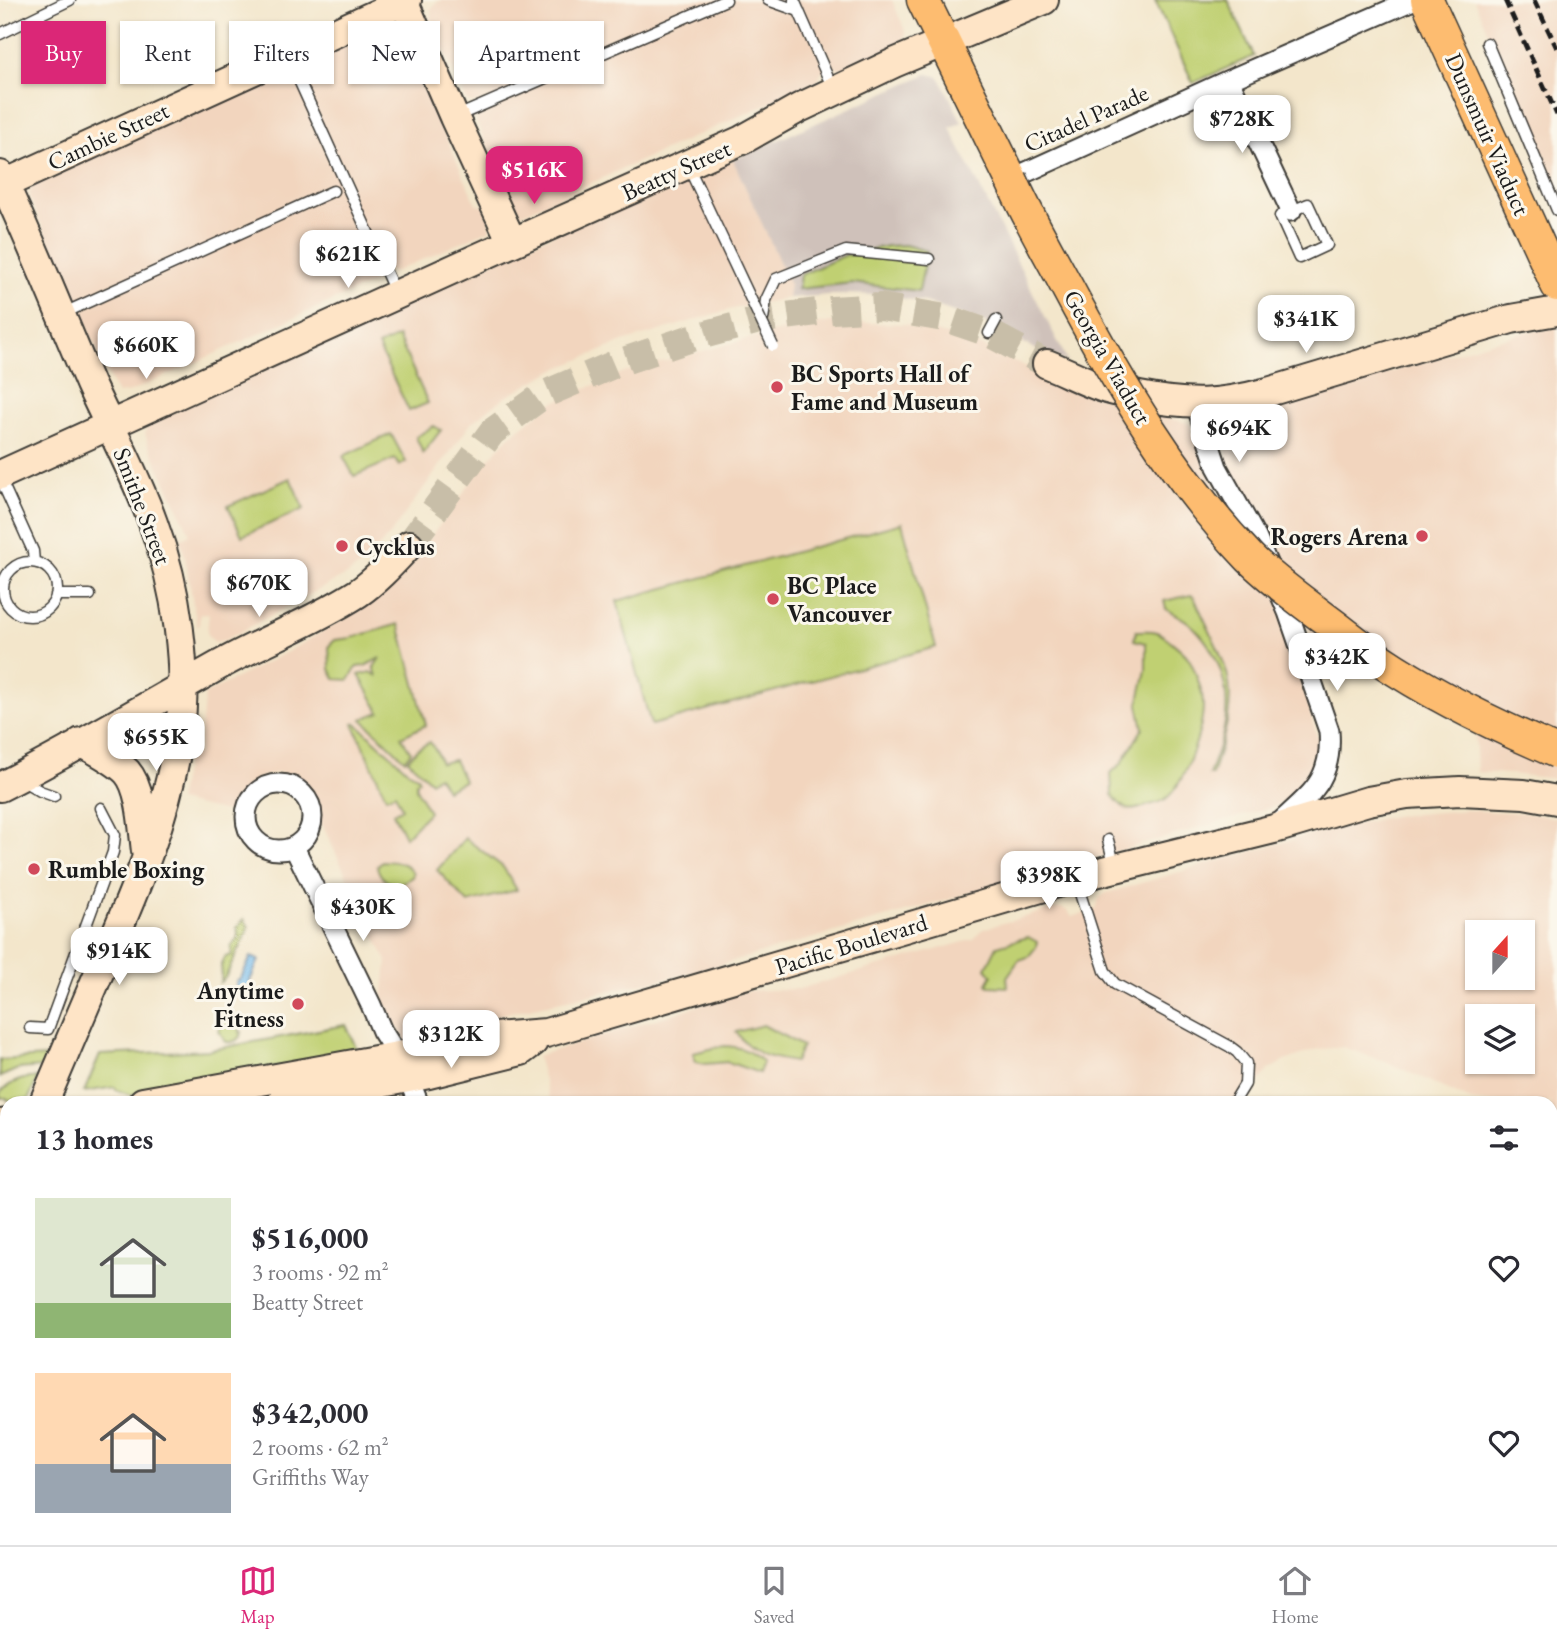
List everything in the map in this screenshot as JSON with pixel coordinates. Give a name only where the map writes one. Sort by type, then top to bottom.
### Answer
[{"type":"main road","points":[[405,0],[454,117],[512,242]]},
{"type":"main road","name":"Cambie Street","points":[[334,32],[405,0]]},
{"type":"main road","name":"Georgia Viaduct","points":[[923,0],[978,114],[1021,175],[1094,339],[1159,444],[1205,507],[1252,559],[1293,595],[1380,659],[1446,699],[1557,752]]},
{"type":"main road","name":"Beatty Street","points":[[0,476],[742,140],[833,91],[1044,0]]},
{"type":"main road","name":"Dunsmuir Viaduct","points":[[1420,6],[1557,285]]},
{"type":"main road","name":"Cambie Street","points":[[1,181],[229,80]]},
{"type":"main road","name":"Smithe Street","points":[[1,181],[153,521],[170,576],[181,651],[183,686],[175,761],[148,857],[47,1096]]},
{"type":"main road","points":[[1047,364],[1107,389],[1168,402],[1196,404],[1235,400],[1511,319],[1557,311]]},
{"type":"main road","points":[[9,782],[359,592],[409,545]]},
{"type":"main road","points":[[81,742],[120,766],[132,780],[148,857]]},
{"type":"main road","name":"Pacific Boulevard","points":[[402,1080],[521,1051],[546,1033],[1075,878],[1274,829],[1368,801],[1407,794],[1460,792],[1524,794],[1557,800]]},
{"type":"main road","points":[[214,1096],[402,1080]]},
{"type":"main road","points":[[315,1096],[402,1080]]},
{"type":"street","name":"Citadel Parade","points":[[1021,175],[1229,80],[1420,6]]},
{"type":"street","points":[[1229,80],[1291,211]]},
{"type":"street","points":[[1196,404],[1217,467],[1256,537],[1296,635],[1329,731],[1327,766],[1316,788],[1274,829]]},
{"type":"street","points":[[294,847],[371,1005],[402,1080]]},
{"type":"lane","points":[[0,34],[71,0]]},
{"type":"lane","points":[[454,117],[726,0]]},
{"type":"lane","points":[[768,0],[799,11]]},
{"type":"lane","points":[[794,0],[833,91]]},
{"type":"lane","points":[[1487,43],[1557,210]]},
{"type":"lane","points":[[301,84],[396,295]]},
{"type":"lane","points":[[687,165],[774,345]]},
{"type":"lane","points":[[60,314],[333,191]]},
{"type":"lane","points":[[1308,204],[1327,245],[1300,258],[1280,216],[1291,211],[1308,204]]},
{"type":"lane","points":[[764,318],[766,300],[776,279],[846,251],[929,259]]},
{"type":"lane","points":[[989,334],[996,320]]},
{"type":"lane","points":[[0,476],[33,551],[34,562]]},
{"type":"lane","points":[[34,562],[42,564],[54,577],[56,595],[48,609],[41,613],[33,616],[17,613],[5,601],[2,584],[10,569],[17,564],[34,562]]},
{"type":"lane","points":[[56,595],[90,596]]},
{"type":"lane","points":[[9,782],[54,796]]},
{"type":"lane","points":[[30,1028],[48,1029],[113,852],[115,835],[101,808]]},
{"type":"lane","points":[[1108,840],[1115,868]]},
{"type":"lane","points":[[1075,878],[1105,971],[1115,984],[1237,1052],[1246,1063],[1245,1084],[1238,1096]]},
{"type":"shaded area","points":[[441,0],[892,0],[906,33],[898,45],[844,69],[833,66],[821,72],[818,81],[515,217],[504,201],[507,191],[477,123],[477,117],[486,111],[481,101],[467,101],[459,84],[604,84],[604,21],[454,21],[454,72],[440,40],[440,21],[431,20],[431,9]]},
{"type":"shaded area","points":[[1474,0],[1557,0],[1557,190]]},
{"type":"shaded area","points":[[348,42],[348,84],[422,84],[476,204],[486,207],[491,229],[394,272],[387,268],[376,272],[376,281],[130,392],[118,394],[29,197],[31,188],[36,183],[254,84],[334,84],[334,48]]},
{"type":"shaded area","points":[[927,74],[937,76],[941,80],[962,122],[950,128],[1068,362],[1035,349],[985,323],[925,302],[882,295],[841,294],[788,298],[790,285],[733,160]]},
{"type":"shaded area","points":[[733,160],[790,285],[788,298],[728,310],[623,342],[554,370],[502,399],[472,422],[391,533],[365,562],[348,574],[225,640],[215,642],[209,637],[209,614],[200,613],[197,626],[180,539],[190,534],[145,432],[148,425],[154,421],[154,415],[667,183]]},
{"type":"shaded area","points":[[831,322],[904,324],[967,340],[1085,393],[1189,424],[1221,499],[1273,588],[1317,736],[1319,747],[1311,776],[1295,796],[1276,806],[691,973],[479,1019],[457,1034],[406,1041],[383,1003],[387,961],[302,782],[278,772],[256,779],[241,796],[235,814],[178,801],[188,753],[198,754],[205,694],[289,651],[356,612],[375,597],[407,567],[479,470],[510,436],[552,403],[622,373],[770,333]]},
{"type":"shaded area","name":"Rogers Arena","points":[[1557,327],[1557,779],[1477,772],[1475,727],[1317,645],[1228,465],[1226,445],[1237,418],[1530,331]]},
{"type":"shaded area","points":[[1466,810],[1557,818],[1557,1096],[1462,1096],[1389,1063],[1343,1047],[1314,1050],[1282,1062],[1269,1070],[1247,1096],[548,1096],[537,1056],[746,991],[799,989],[974,939],[986,928],[1052,909],[1062,908],[1072,917],[1096,909],[1099,898],[1107,893],[1312,834],[1394,816]]},
{"type":"green space","points":[[1155,0],[1228,0],[1254,56],[1193,83]]},
{"type":"green space","points":[[905,245],[927,251],[919,291],[852,283],[798,289],[800,275],[846,255]]},
{"type":"green space","points":[[398,337],[428,403],[409,411],[378,346]]},
{"type":"green space","points":[[434,426],[441,430],[423,453],[416,437]]},
{"type":"green space","points":[[391,434],[406,462],[399,466],[395,459],[354,476],[343,456]]},
{"type":"green space","points":[[290,478],[304,509],[242,536],[228,506]]},
{"type":"green space","points":[[902,523],[936,647],[651,725],[617,601]]},
{"type":"green space","points":[[1191,595],[1220,654],[1229,686],[1227,724],[1212,775],[1209,775],[1221,740],[1226,714],[1221,671],[1199,633],[1187,621],[1166,609],[1164,601]]},
{"type":"green space","points":[[399,624],[426,725],[401,737],[411,752],[405,760],[362,719],[380,712],[359,675],[371,672],[377,676],[374,667],[380,658],[357,667],[349,680],[335,679],[330,669],[329,646],[335,640]]},
{"type":"green space","points":[[1136,631],[1157,632],[1185,653],[1195,671],[1203,702],[1192,755],[1172,793],[1164,800],[1132,810],[1121,805],[1112,795],[1111,773],[1121,764],[1143,728],[1138,705],[1146,670],[1146,643],[1134,640]]},
{"type":"green space","points":[[353,723],[417,776],[419,781],[416,782],[416,788],[429,812],[405,837],[393,813],[402,808],[395,793],[386,797]]},
{"type":"green space","points":[[430,742],[441,763],[454,760],[464,781],[446,790],[438,776],[430,781],[408,760],[417,749]]},
{"type":"green space","points":[[465,838],[503,867],[517,890],[468,903],[437,870]]},
{"type":"green space","points":[[382,861],[404,864],[413,873],[412,877],[396,886],[392,884],[379,873],[377,866]]},
{"type":"green space","points":[[244,919],[249,927],[225,978],[220,982],[221,966],[225,957],[232,955],[231,947],[239,937],[237,928]]},
{"type":"green space","points":[[1028,937],[1037,942],[1036,947],[1028,957],[1019,960],[1007,977],[1008,987],[989,986],[987,984],[992,975],[986,968],[997,946]]},
{"type":"green space","points":[[230,1019],[242,1032],[237,1040],[230,1042],[224,1041],[219,1031],[221,1024]]},
{"type":"green space","points":[[346,1025],[358,1052],[131,1095],[116,1090],[115,1087],[84,1092],[100,1055],[210,1050]]},
{"type":"green space","points":[[763,1025],[802,1046],[795,1062],[755,1051],[736,1032]]},
{"type":"green space","points":[[723,1046],[740,1048],[758,1058],[763,1062],[759,1073],[728,1062],[696,1062],[693,1053]]},
{"type":"green space","points":[[46,1057],[43,1067],[18,1069],[0,1077],[0,1060]]},
{"type":"green space","points":[[38,1078],[30,1096],[0,1096],[6,1087],[16,1082]]},
{"type":"water","points":[[251,957],[259,960],[250,981],[250,988],[241,992],[236,987],[236,982],[241,978]]},
{"type":"tunnel","points":[[409,545],[492,432],[545,394],[615,364],[692,338],[763,319],[881,307],[945,318],[989,333],[1047,364]]},
{"type":"railway","points":[[1505,0],[1557,115]]},
{"type":"railway","points":[[1534,0],[1557,48]]},
{"type":"place","name":"BC Sports Hall of Fame and Museum","points":[[777,387]]},
{"type":"place","name":"Rogers Arena","points":[[1422,536]]},
{"type":"place","name":"Cycklus","points":[[342,546]]},
{"type":"place","name":"BC Place Vancouver","points":[[773,599]]},
{"type":"place","name":"Rumble Boxing","points":[[34,869]]},
{"type":"place","name":"Anytime Fitness","points":[[298,1004]]}]
